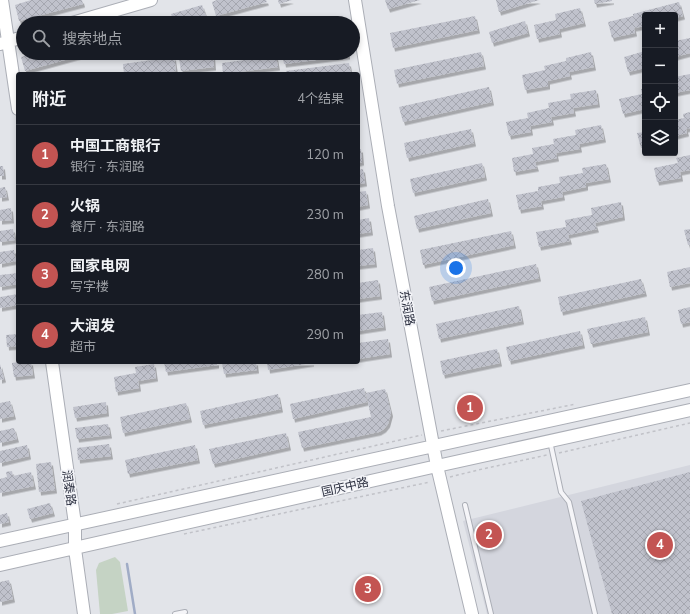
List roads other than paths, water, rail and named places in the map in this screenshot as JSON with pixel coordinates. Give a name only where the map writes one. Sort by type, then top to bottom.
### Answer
[{"type":"main road","points":[[2,0],[4,42],[16,99]]},
{"type":"main road","points":[[96,16],[151,0]]},
{"type":"main road","name":"东润路","points":[[355,0],[358,16]]},
{"type":"main road","name":"东润路","points":[[360,31],[388,206],[437,466],[472,614]]},
{"type":"main road","points":[[4,42],[16,39]]},
{"type":"main road","name":"润泰路","points":[[52,364],[75,524],[75,549],[84,614]]},
{"type":"main road","points":[[0,541],[690,390]]},
{"type":"main road","name":"国庆中路","points":[[0,565],[690,410]]},
{"type":"lane","points":[[550,441],[561,492],[569,502],[595,614]]},
{"type":"lane","points":[[465,506],[491,614]]},
{"type":"lane","points":[[175,614],[185,612]]},
{"type":"waterway","points":[[127,564],[135,614]]},
{"type":"place","name":"中国工商银行","points":[[470,408]]},
{"type":"place","name":"火锅","points":[[489,535]]},
{"type":"place","name":"大润发","points":[[660,545]]},
{"type":"place","name":"国家电网","points":[[368,589]]}]
